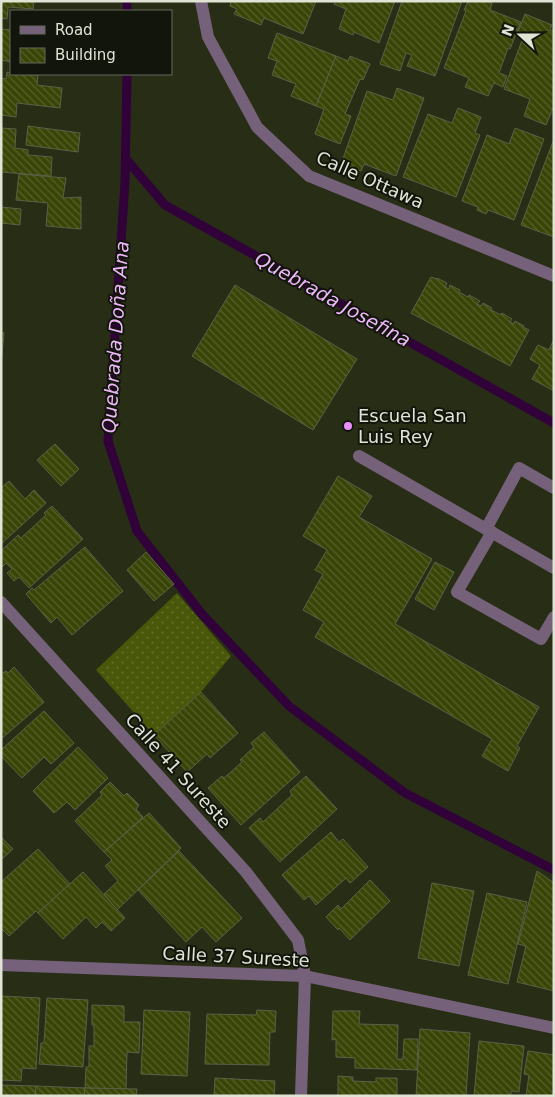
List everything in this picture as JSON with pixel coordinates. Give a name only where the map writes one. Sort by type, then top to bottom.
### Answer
[{"type":"street","name":"Calle Ottawa","points":[[201,1],[208,37],[257,127],[309,176],[554,276]]},
{"type":"street","points":[[359,456],[554,568]]},
{"type":"street","points":[[554,488],[519,468],[457,592],[541,639],[554,617]]},
{"type":"street","name":"Calle 41 Sureste","points":[[1,602],[246,872],[298,940],[305,976],[301,1096]]},
{"type":"street","name":"Calle 37 Sureste","points":[[1,965],[305,976],[554,1028]]},
{"type":"green space","points":[[177,593],[231,656],[201,692],[154,735],[96,670]]},
{"type":"building","points":[[1,1],[34,1],[33,9],[8,7],[7,19],[1,18]]},
{"type":"building","points":[[231,1],[316,1],[303,34],[264,18],[261,25],[234,14],[237,9],[230,6]]},
{"type":"building","points":[[335,1],[395,1],[379,43],[354,32],[353,35],[339,29],[346,9],[334,4]]},
{"type":"building","points":[[402,1],[462,1],[435,76],[407,66],[412,55],[406,53],[400,71],[380,64]]},
{"type":"building","points":[[468,1],[487,1],[492,3],[490,10],[521,22],[510,49],[508,48],[499,73],[507,76],[503,87],[494,83],[488,96],[465,87],[469,78],[444,68]]},
{"type":"building","points":[[525,14],[552,25],[550,30],[554,31],[554,106],[546,125],[524,116],[530,99],[504,89],[524,35],[518,32]]},
{"type":"building","points":[[1,29],[10,30],[10,62],[1,60]]},
{"type":"building","points":[[277,33],[336,56],[316,106],[291,96],[296,84],[272,75],[277,61],[268,58]]},
{"type":"building","points":[[336,56],[348,61],[350,56],[370,64],[363,80],[360,79],[345,114],[351,116],[340,144],[315,134],[324,109],[316,106]]},
{"type":"building","points":[[7,72],[10,73],[10,75],[38,75],[37,85],[62,88],[60,108],[17,103],[16,117],[1,115],[1,78],[6,79]]},
{"type":"building","points":[[397,88],[424,98],[396,176],[364,164],[361,171],[341,164],[367,91],[393,100]]},
{"type":"building","points":[[458,108],[481,117],[475,133],[480,135],[456,197],[403,177],[428,114],[452,123]]},
{"type":"building","points":[[28,126],[80,133],[78,152],[26,145]]},
{"type":"building","points":[[1,128],[16,129],[15,148],[28,150],[28,155],[52,157],[51,176],[1,172]]},
{"type":"building","points":[[515,128],[544,139],[514,220],[488,210],[486,214],[477,210],[478,207],[462,201],[487,135],[509,144]]},
{"type":"building","points":[[554,139],[554,237],[521,225]]},
{"type":"building","points":[[19,174],[66,178],[63,198],[81,197],[81,229],[46,226],[48,203],[16,200]]},
{"type":"building","points":[[1,207],[21,209],[20,225],[1,223]]},
{"type":"building","points":[[431,277],[447,283],[445,287],[449,289],[450,285],[460,290],[459,292],[468,297],[469,295],[480,301],[477,304],[481,306],[483,303],[492,308],[491,310],[501,315],[502,313],[512,319],[510,322],[514,324],[515,321],[529,330],[510,366],[411,313]]},
{"type":"building","points":[[235,285],[357,359],[313,430],[192,356]]},
{"type":"building","points":[[1,332],[4,333],[1,365]]},
{"type":"building","points":[[553,341],[554,391],[532,379],[540,365],[530,359],[538,345],[549,350]]},
{"type":"building","points":[[55,444],[79,469],[61,486],[37,460]]},
{"type":"building","points":[[338,476],[372,496],[359,517],[432,559],[395,624],[539,707],[517,746],[520,748],[508,771],[482,756],[492,739],[315,637],[324,622],[303,610],[323,574],[315,570],[327,550],[303,536]]},
{"type":"building","points":[[9,481],[25,499],[34,490],[46,503],[1,544],[1,488]]},
{"type":"building","points":[[52,506],[83,539],[29,588],[19,577],[14,581],[7,573],[12,569],[6,563],[1,566],[1,551],[18,535],[21,538],[46,515],[44,513]]},
{"type":"building","points":[[85,547],[123,591],[72,635],[57,617],[51,623],[26,594],[32,588],[34,590]]},
{"type":"building","points":[[146,552],[174,584],[154,601],[127,570]]},
{"type":"building","points":[[435,562],[454,572],[434,610],[415,599]]},
{"type":"building","points":[[14,667],[44,702],[1,739],[1,674],[6,671],[8,673]]},
{"type":"building","points":[[201,692],[238,733],[210,758],[207,754],[187,772],[154,735]]},
{"type":"building","points":[[44,711],[74,743],[51,764],[44,757],[22,778],[1,756],[1,750]]},
{"type":"building","points":[[264,732],[300,772],[241,825],[208,788],[222,776],[224,778],[242,762],[240,760],[254,747],[251,743]]},
{"type":"building","points":[[78,747],[108,778],[75,810],[67,802],[54,813],[33,791]]},
{"type":"building","points":[[306,776],[337,809],[280,862],[249,828],[260,818],[263,822],[292,795],[290,791]]},
{"type":"building","points":[[110,782],[124,796],[127,793],[139,805],[136,809],[143,817],[104,852],[75,821],[102,795],[100,792]]},
{"type":"building","points":[[149,813],[181,848],[117,910],[104,894],[118,881],[105,866],[112,860],[104,852]]},
{"type":"building","points":[[331,832],[339,842],[343,839],[368,867],[350,883],[346,878],[316,905],[309,896],[304,900],[282,875]]},
{"type":"building","points":[[1,837],[13,849],[1,860]]},
{"type":"building","points":[[38,849],[70,884],[38,913],[36,911],[9,936],[1,928],[1,882]]},
{"type":"building","points":[[179,851],[242,918],[216,942],[202,927],[186,942],[138,890]]},
{"type":"building","points":[[537,871],[554,883],[554,991],[517,982],[526,946],[518,944]]},
{"type":"building","points":[[83,872],[125,918],[111,931],[102,922],[96,928],[86,917],[63,939],[38,913]]},
{"type":"building","points":[[370,880],[390,901],[350,940],[326,917],[338,905],[341,909]]},
{"type":"building","points":[[432,883],[474,891],[459,966],[418,958]]},
{"type":"building","points":[[487,893],[527,902],[508,984],[468,975]]},
{"type":"building","points":[[1,996],[40,998],[36,1069],[22,1068],[21,1081],[1,1080]]},
{"type":"building","points":[[47,998],[88,1000],[83,1067],[39,1064],[41,1043],[44,1043]]},
{"type":"building","points":[[92,1005],[124,1006],[124,1022],[140,1022],[139,1053],[127,1052],[126,1089],[85,1088],[86,1067],[89,1067],[89,1046],[94,1046]]},
{"type":"building","points":[[144,1010],[190,1012],[187,1076],[141,1074]]},
{"type":"building","points":[[257,1010],[276,1011],[275,1032],[270,1032],[269,1065],[205,1064],[207,1014],[256,1015]]},
{"type":"building","points":[[333,1011],[360,1011],[359,1024],[398,1025],[397,1059],[403,1059],[404,1039],[418,1039],[417,1070],[355,1068],[355,1058],[336,1057],[336,1039],[332,1040]]},
{"type":"building","points":[[420,1029],[470,1033],[466,1096],[416,1096]]},
{"type":"building","points":[[479,1041],[524,1046],[519,1092],[511,1091],[511,1096],[474,1096]]},
{"type":"building","points":[[528,1051],[554,1055],[554,1096],[526,1096],[529,1075],[524,1074]]},
{"type":"building","points":[[338,1076],[353,1077],[353,1081],[376,1082],[376,1078],[397,1078],[397,1096],[338,1096]]},
{"type":"building","points":[[215,1078],[275,1081],[274,1096],[214,1096]]},
{"type":"building","points":[[1,1085],[36,1086],[35,1096],[1,1096]]},
{"type":"building","points":[[36,1086],[85,1088],[84,1096],[35,1096]]},
{"type":"building","points":[[85,1088],[137,1089],[136,1096],[84,1096]]},
{"type":"waterway","name":"Quebrada Doña Ana","points":[[127,1],[127,10]]},
{"type":"waterway","name":"Quebrada Doña Ana","points":[[127,75],[125,182],[108,441],[137,531],[202,614],[289,706],[405,793],[554,870]]},
{"type":"waterway","name":"Quebrada Josefina","points":[[126,159],[165,205],[554,423]]},
{"type":"place","name":"Escuela San Luis Rey","points":[[348,426]]}]
